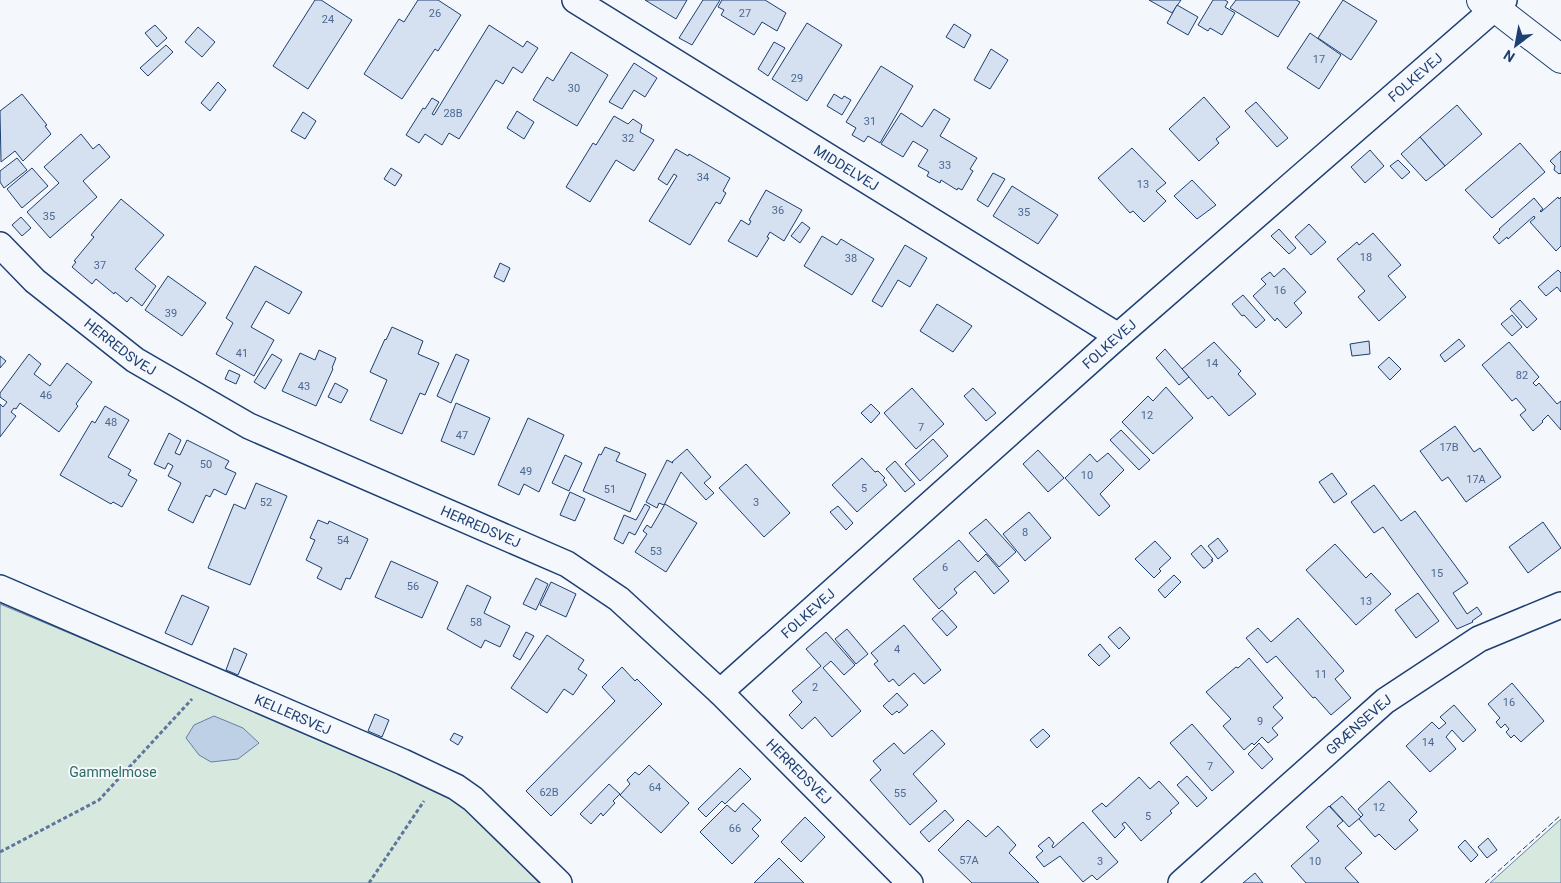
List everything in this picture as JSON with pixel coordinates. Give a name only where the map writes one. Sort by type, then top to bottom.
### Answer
[{"type":"street","name":"MIDDELVEJ","points":[[576,0],[1118,336]]},
{"type":"street","name":"FOLKEVEJ","points":[[720,692],[1493,3]]},
{"type":"street","points":[[1493,3],[1561,59]]},
{"type":"street","name":"HERREDSVEJ","points":[[0,245],[35,282],[135,360],[249,426],[568,564],[619,599],[720,692],[910,883]]},
{"type":"street","name":"KELLERSVEJ","points":[[0,588],[439,778],[473,799],[559,883]]},
{"type":"street","name":"GRÆNSEVEJ","points":[[1181,883],[1386,701],[1479,639],[1561,606]]},
{"type":"path","points":[[0,852],[98,800],[211,678]]},
{"type":"path","points":[[369,883],[439,778]]},
{"type":"green space","name":"Gammelmose","points":[[0,604],[424,782],[460,802],[539,883],[0,883]]},
{"type":"green space","points":[[1561,819],[1561,883],[1490,883]]},
{"type":"water","points":[[214,716],[243,728],[259,743],[238,759],[211,762],[199,755],[186,738],[194,725]]},
{"type":"building","points":[[315,0],[321,0],[352,20],[308,89],[273,66]]},
{"type":"building","points":[[418,0],[438,0],[461,15],[438,51],[435,49],[402,99],[364,74],[399,19],[404,22]]},
{"type":"building","points":[[645,0],[687,0],[676,19]]},
{"type":"building","points":[[703,0],[720,0],[692,45],[679,38]]},
{"type":"building","points":[[722,0],[765,0],[786,13],[777,31],[762,22],[754,35],[721,15],[724,10],[718,7]]},
{"type":"building","points":[[1149,0],[1181,0],[1172,13]]},
{"type":"building","points":[[1213,0],[1225,0],[1228,2],[1225,7],[1235,13],[1222,35],[1210,28],[1208,31],[1198,25]]},
{"type":"building","points":[[1236,0],[1296,0],[1300,2],[1278,37],[1230,8]]},
{"type":"building","points":[[1343,0],[1377,21],[1351,60],[1318,38]]},
{"type":"building","points":[[1177,5],[1198,17],[1188,35],[1167,23]]},
{"type":"building","points":[[807,23],[842,45],[807,101],[772,79]]},
{"type":"building","points":[[954,24],[971,35],[964,48],[946,37]]},
{"type":"building","points":[[155,25],[167,38],[157,47],[145,33]]},
{"type":"building","points":[[489,25],[523,47],[527,41],[538,48],[522,73],[513,67],[503,84],[496,80],[459,139],[449,133],[442,145],[425,134],[419,143],[406,135],[423,108],[425,109],[432,98],[439,102],[432,114],[434,115]]},
{"type":"building","points":[[198,27],[215,42],[202,57],[185,42]]},
{"type":"building","points":[[1310,33],[1341,55],[1319,89],[1287,68]]},
{"type":"building","points":[[774,42],[785,48],[768,76],[758,69]]},
{"type":"building","points":[[166,45],[173,52],[148,76],[140,68]]},
{"type":"building","points":[[991,49],[1008,60],[990,89],[974,80]]},
{"type":"building","points":[[571,52],[608,75],[577,126],[533,100],[547,77],[553,81]]},
{"type":"building","points":[[634,63],[657,78],[645,97],[634,90],[622,109],[609,102]]},
{"type":"building","points":[[881,66],[913,86],[880,143],[868,136],[864,142],[852,135],[856,128],[846,122]]},
{"type":"building","points":[[218,82],[226,90],[210,111],[201,103]]},
{"type":"building","points":[[22,94],[47,125],[45,126],[51,134],[23,161],[15,151],[1,162],[0,111]]},
{"type":"building","points":[[834,94],[842,99],[844,96],[851,100],[842,115],[827,106]]},
{"type":"building","points":[[1204,97],[1230,127],[1216,139],[1219,143],[1199,161],[1169,129]]},
{"type":"building","points":[[1256,102],[1288,138],[1277,147],[1245,111]]},
{"type":"building","points":[[1457,105],[1482,134],[1445,166],[1420,137]]},
{"type":"building","points":[[934,109],[950,119],[940,136],[977,158],[970,169],[973,171],[962,190],[958,188],[957,190],[941,180],[940,183],[927,176],[929,172],[918,166],[928,150],[913,141],[903,157],[881,144],[901,113],[922,127]]},
{"type":"building","points":[[517,111],[534,122],[524,139],[507,128]]},
{"type":"building","points":[[303,112],[316,121],[305,139],[291,131]]},
{"type":"building","points":[[614,116],[628,124],[633,119],[642,125],[640,132],[654,140],[634,171],[616,160],[590,202],[566,187],[593,143],[596,145]]},
{"type":"building","points":[[81,134],[93,149],[99,144],[110,157],[83,181],[97,197],[50,238],[27,212],[59,183],[44,167]]},
{"type":"building","points":[[1420,137],[1445,166],[1426,181],[1401,154]]},
{"type":"building","points":[[1520,143],[1545,172],[1492,218],[1465,190]]},
{"type":"building","points":[[1132,148],[1166,183],[1156,191],[1166,201],[1144,222],[1133,211],[1130,213],[1098,178]]},
{"type":"building","points":[[676,149],[688,156],[689,154],[730,178],[723,191],[726,193],[720,204],[716,202],[690,245],[649,221],[677,176],[674,174],[667,185],[658,179]]},
{"type":"building","points":[[1370,150],[1384,166],[1365,183],[1351,167]]},
{"type":"building","points":[[1561,151],[1561,174],[1559,174],[1554,170],[1555,166],[1550,161]]},
{"type":"building","points":[[17,158],[27,170],[4,188],[0,182],[0,171]]},
{"type":"building","points":[[1398,160],[1410,172],[1402,179],[1390,166]]},
{"type":"building","points":[[32,168],[48,186],[22,208],[7,189]]},
{"type":"building","points":[[391,168],[402,175],[395,186],[384,179]]},
{"type":"building","points":[[993,173],[1005,179],[988,207],[977,200]]},
{"type":"building","points":[[1192,180],[1216,205],[1197,219],[1174,196]]},
{"type":"building","points":[[1012,186],[1058,215],[1038,244],[993,216]]},
{"type":"building","points":[[766,190],[802,210],[784,241],[770,232],[767,237],[769,238],[757,257],[728,241],[741,220],[749,225],[751,221],[749,220]]},
{"type":"building","points":[[1558,197],[1559,199],[1561,197],[1561,246],[1556,251],[1530,222],[1535,218],[1534,216],[1508,239],[1507,237],[1499,244],[1493,237],[1499,229],[1534,198],[1543,209],[1541,212]]},
{"type":"building","points":[[121,199],[164,235],[135,269],[156,286],[142,306],[131,297],[127,302],[96,279],[92,284],[72,267],[76,262],[74,261],[94,237],[91,235]]},
{"type":"building","points":[[21,217],[31,228],[22,236],[12,225]]},
{"type":"building","points":[[802,222],[810,228],[800,243],[791,236]]},
{"type":"building","points":[[1309,224],[1326,242],[1311,255],[1295,237]]},
{"type":"building","points":[[1279,229],[1296,248],[1289,254],[1271,236]]},
{"type":"building","points":[[1373,233],[1401,265],[1388,276],[1406,297],[1379,321],[1358,297],[1365,291],[1337,259],[1357,242],[1359,245]]},
{"type":"building","points":[[822,236],[837,245],[841,239],[874,259],[852,295],[804,266]]},
{"type":"building","points":[[905,245],[927,258],[910,287],[898,280],[882,307],[872,301]]},
{"type":"building","points":[[500,263],[510,268],[504,282],[494,277]]},
{"type":"building","points":[[255,266],[302,292],[289,314],[266,301],[251,327],[274,340],[254,376],[216,354],[233,323],[226,318]]},
{"type":"building","points":[[1284,268],[1306,292],[1294,303],[1302,313],[1286,328],[1277,318],[1275,321],[1253,296],[1266,284],[1261,279],[1270,272],[1274,277]]},
{"type":"building","points":[[1558,270],[1561,273],[1561,292],[1557,287],[1546,296],[1538,287]]},
{"type":"building","points":[[168,276],[206,303],[182,336],[145,310]]},
{"type":"building","points":[[1243,295],[1265,320],[1256,328],[1232,304]]},
{"type":"building","points":[[1520,300],[1537,319],[1527,328],[1510,309]]},
{"type":"building","points":[[937,304],[972,326],[953,352],[920,331]]},
{"type":"building","points":[[1512,315],[1522,327],[1512,336],[1501,324]]},
{"type":"building","points":[[392,327],[423,341],[418,354],[439,363],[425,395],[420,393],[402,434],[370,420],[387,380],[370,372]]},
{"type":"building","points":[[1459,339],[1465,346],[1445,362],[1440,355]]},
{"type":"building","points":[[1369,341],[1370,354],[1352,356],[1350,344]]},
{"type":"building","points":[[1214,342],[1241,371],[1238,374],[1256,394],[1229,416],[1212,396],[1208,399],[1182,369]]},
{"type":"building","points":[[1509,342],[1539,377],[1533,383],[1536,386],[1539,383],[1557,404],[1561,401],[1561,430],[1548,415],[1533,431],[1520,415],[1526,410],[1516,398],[1512,401],[1482,365]]},
{"type":"building","points":[[1165,349],[1189,377],[1179,385],[1156,358]]},
{"type":"building","points":[[319,350],[336,358],[316,406],[282,391],[300,353],[315,360]]},
{"type":"building","points":[[29,354],[41,364],[34,374],[50,386],[67,363],[92,382],[76,404],[78,406],[59,432],[20,403],[11,412],[16,416],[0,437],[0,404],[3,407],[7,402],[0,397],[0,393]]},
{"type":"building","points":[[272,354],[282,360],[265,389],[254,382]]},
{"type":"building","points":[[456,354],[469,360],[451,403],[437,396]]},
{"type":"building","points":[[0,356],[6,361],[0,368]]},
{"type":"building","points":[[1389,357],[1401,369],[1390,380],[1378,367]]},
{"type":"building","points":[[229,370],[240,375],[236,384],[225,379]]},
{"type":"building","points":[[335,383],[348,390],[341,403],[328,397]]},
{"type":"building","points":[[1166,387],[1193,418],[1153,454],[1122,422],[1148,396],[1153,401]]},
{"type":"building","points":[[912,388],[944,424],[916,449],[884,413]]},
{"type":"building","points":[[973,388],[996,413],[986,421],[964,396]]},
{"type":"building","points":[[456,403],[490,418],[474,455],[441,441]]},
{"type":"building","points":[[871,404],[880,413],[871,423],[861,413]]},
{"type":"building","points":[[105,406],[129,420],[108,457],[131,470],[128,475],[137,480],[122,507],[113,502],[111,504],[60,475],[92,421],[95,423]]},
{"type":"building","points":[[528,418],[564,435],[539,492],[524,484],[519,495],[498,485]]},
{"type":"building","points":[[1455,426],[1474,452],[1480,448],[1501,477],[1466,502],[1448,477],[1442,481],[1420,451]]},
{"type":"building","points":[[1121,430],[1150,460],[1139,470],[1110,440]]},
{"type":"building","points":[[169,433],[181,440],[175,453],[180,455],[187,440],[229,461],[225,468],[236,473],[226,495],[214,489],[210,497],[206,495],[193,523],[168,510],[181,483],[168,476],[173,466],[168,463],[165,469],[154,464]]},
{"type":"building","points":[[933,439],[948,456],[920,481],[905,464]]},
{"type":"building","points":[[605,447],[620,453],[616,461],[646,474],[630,512],[583,491],[599,454],[601,455]]},
{"type":"building","points":[[687,449],[711,477],[704,483],[714,493],[706,500],[681,472],[664,505],[659,503],[657,508],[646,502],[667,460],[673,463]]},
{"type":"building","points":[[1038,450],[1064,478],[1048,492],[1023,464]]},
{"type":"building","points":[[1108,453],[1124,470],[1100,494],[1110,506],[1099,516],[1065,478],[1090,454],[1097,462]]},
{"type":"building","points":[[565,455],[582,463],[569,491],[552,483]]},
{"type":"building","points":[[862,458],[875,472],[878,471],[885,478],[883,480],[887,485],[857,512],[832,485]]},
{"type":"building","points":[[895,461],[915,484],[905,492],[886,469]]},
{"type":"building","points":[[746,464],[790,513],[764,537],[719,488]]},
{"type":"building","points":[[1332,473],[1347,494],[1334,503],[1319,482]]},
{"type":"building","points":[[256,483],[287,496],[250,585],[208,568],[234,504],[245,509]]},
{"type":"building","points":[[1374,485],[1401,521],[1415,511],[1468,583],[1453,593],[1467,614],[1477,607],[1482,614],[1473,622],[1457,629],[1383,527],[1374,533],[1351,502]]},
{"type":"building","points":[[570,492],[585,499],[575,521],[560,515]]},
{"type":"building","points":[[645,504],[650,507],[635,535],[629,532],[623,544],[614,539],[624,515],[636,520]]},
{"type":"building","points":[[665,504],[697,523],[666,572],[635,552],[647,534],[643,531],[647,525],[651,528]]},
{"type":"building","points":[[838,506],[853,523],[846,530],[830,512]]},
{"type":"building","points":[[1029,512],[1051,538],[1025,561],[1003,534]]},
{"type":"building","points":[[986,519],[1016,552],[999,567],[969,533]]},
{"type":"building","points":[[318,520],[328,524],[329,521],[368,539],[350,579],[346,578],[341,590],[317,578],[322,568],[306,560],[315,540],[310,538]]},
{"type":"building","points":[[1543,522],[1561,548],[1528,573],[1509,547]]},
{"type":"building","points":[[1218,538],[1228,551],[1218,559],[1208,546]]},
{"type":"building","points":[[959,540],[978,562],[986,554],[1009,581],[994,594],[975,571],[954,589],[957,593],[939,609],[913,579]]},
{"type":"building","points":[[1155,541],[1171,558],[1159,569],[1161,571],[1154,578],[1135,559]]},
{"type":"building","points":[[1335,544],[1366,578],[1371,573],[1391,594],[1356,625],[1306,570]]},
{"type":"building","points":[[1201,545],[1213,559],[1205,568],[1191,554]]},
{"type":"building","points":[[391,561],[438,582],[422,618],[375,597]]},
{"type":"building","points":[[1174,575],[1181,582],[1165,598],[1158,590]]},
{"type":"building","points":[[536,578],[548,584],[536,610],[523,604]]},
{"type":"building","points":[[551,582],[576,594],[566,617],[540,605]]},
{"type":"building","points":[[467,585],[491,597],[484,613],[510,626],[500,647],[485,640],[481,648],[447,629]]},
{"type":"building","points":[[1418,593],[1439,621],[1416,638],[1395,610]]},
{"type":"building","points":[[182,595],[209,607],[192,645],[165,633]]},
{"type":"building","points":[[942,610],[957,627],[947,636],[932,619]]},
{"type":"building","points":[[1298,618],[1344,671],[1335,679],[1351,698],[1331,715],[1315,697],[1313,698],[1276,656],[1267,663],[1246,638],[1258,628],[1271,642]]},
{"type":"building","points":[[904,625],[941,670],[924,684],[914,673],[899,686],[893,679],[889,682],[874,664],[878,661],[871,653]]},
{"type":"building","points":[[1120,627],[1130,638],[1119,649],[1108,637]]},
{"type":"building","points":[[847,629],[868,654],[856,664],[835,639]]},
{"type":"building","points":[[526,632],[534,636],[520,660],[513,656]]},
{"type":"building","points":[[826,632],[855,665],[844,675],[831,661],[823,668],[861,711],[832,737],[815,717],[802,729],[789,715],[802,702],[792,691],[821,666],[806,649]]},
{"type":"building","points":[[547,635],[584,660],[578,669],[587,675],[573,695],[564,689],[547,713],[511,688]]},
{"type":"building","points":[[1100,644],[1110,656],[1099,666],[1088,655]]},
{"type":"building","points":[[234,648],[247,654],[238,675],[226,670]]},
{"type":"building","points":[[1249,658],[1283,698],[1273,707],[1283,718],[1272,728],[1278,735],[1268,743],[1262,737],[1254,745],[1252,743],[1244,750],[1223,726],[1231,719],[1206,692]]},
{"type":"building","points":[[622,667],[662,704],[551,816],[526,791],[615,701],[602,687]]},
{"type":"building","points":[[1512,683],[1544,721],[1521,742],[1514,735],[1511,738],[1506,732],[1509,729],[1505,724],[1501,728],[1496,722],[1500,718],[1488,704]]},
{"type":"building","points":[[897,693],[908,705],[899,713],[897,711],[892,715],[883,706]]},
{"type":"building","points":[[1454,705],[1476,730],[1463,742],[1452,730],[1446,737],[1456,749],[1430,772],[1406,746],[1432,722],[1439,729],[1446,723],[1440,717]]},
{"type":"building","points":[[375,714],[389,720],[382,737],[368,731]]},
{"type":"building","points":[[1192,724],[1234,772],[1212,791],[1170,743]]},
{"type":"building","points":[[1043,729],[1050,736],[1037,748],[1030,740]]},
{"type":"building","points":[[932,730],[945,744],[913,774],[937,801],[910,825],[870,780],[881,770],[873,761],[894,743],[904,754]]},
{"type":"building","points":[[454,733],[463,737],[458,745],[450,740]]},
{"type":"building","points":[[1259,743],[1273,759],[1262,769],[1248,754]]},
{"type":"building","points":[[649,765],[689,803],[661,833],[620,795],[630,784],[627,780],[635,772],[639,775]]},
{"type":"building","points":[[740,768],[751,779],[725,804],[722,801],[706,817],[698,809]]},
{"type":"building","points":[[1187,776],[1207,798],[1197,807],[1177,785]]},
{"type":"building","points":[[1139,777],[1150,789],[1159,781],[1179,803],[1170,811],[1172,813],[1141,841],[1125,822],[1122,824],[1125,828],[1115,838],[1092,811],[1102,803],[1106,807]]},
{"type":"building","points":[[1389,781],[1417,812],[1409,820],[1418,830],[1395,850],[1379,834],[1375,837],[1359,819],[1363,815],[1358,809]]},
{"type":"building","points":[[609,784],[620,794],[613,801],[615,803],[603,816],[601,813],[591,824],[580,814]]},
{"type":"building","points":[[1342,796],[1361,817],[1349,827],[1330,806]]},
{"type":"building","points":[[743,803],[761,820],[752,829],[759,836],[732,864],[700,832],[727,805],[735,812]]},
{"type":"building","points":[[1329,806],[1343,821],[1337,826],[1362,853],[1345,868],[1359,883],[1306,883],[1291,866],[1319,841],[1306,827]]},
{"type":"building","points":[[945,810],[954,820],[929,842],[920,832]]},
{"type":"building","points":[[805,817],[825,837],[801,862],[781,842]]},
{"type":"building","points":[[968,820],[986,837],[998,826],[1016,845],[1009,853],[1039,883],[972,883],[938,850]]},
{"type":"building","points":[[1083,822],[1118,862],[1097,880],[1092,875],[1083,882],[1060,856],[1044,867],[1036,857],[1043,851],[1038,846],[1049,837],[1054,843],[1053,848]]},
{"type":"building","points":[[1488,838],[1497,850],[1487,858],[1478,847]]},
{"type":"building","points":[[1465,840],[1478,855],[1471,862],[1458,847]]},
{"type":"building","points":[[779,858],[804,883],[754,883]]},
{"type":"building","points":[[1255,873],[1263,883],[1243,883]]},
{"type":"fence","points":[[1485,883],[1561,815]]}]
